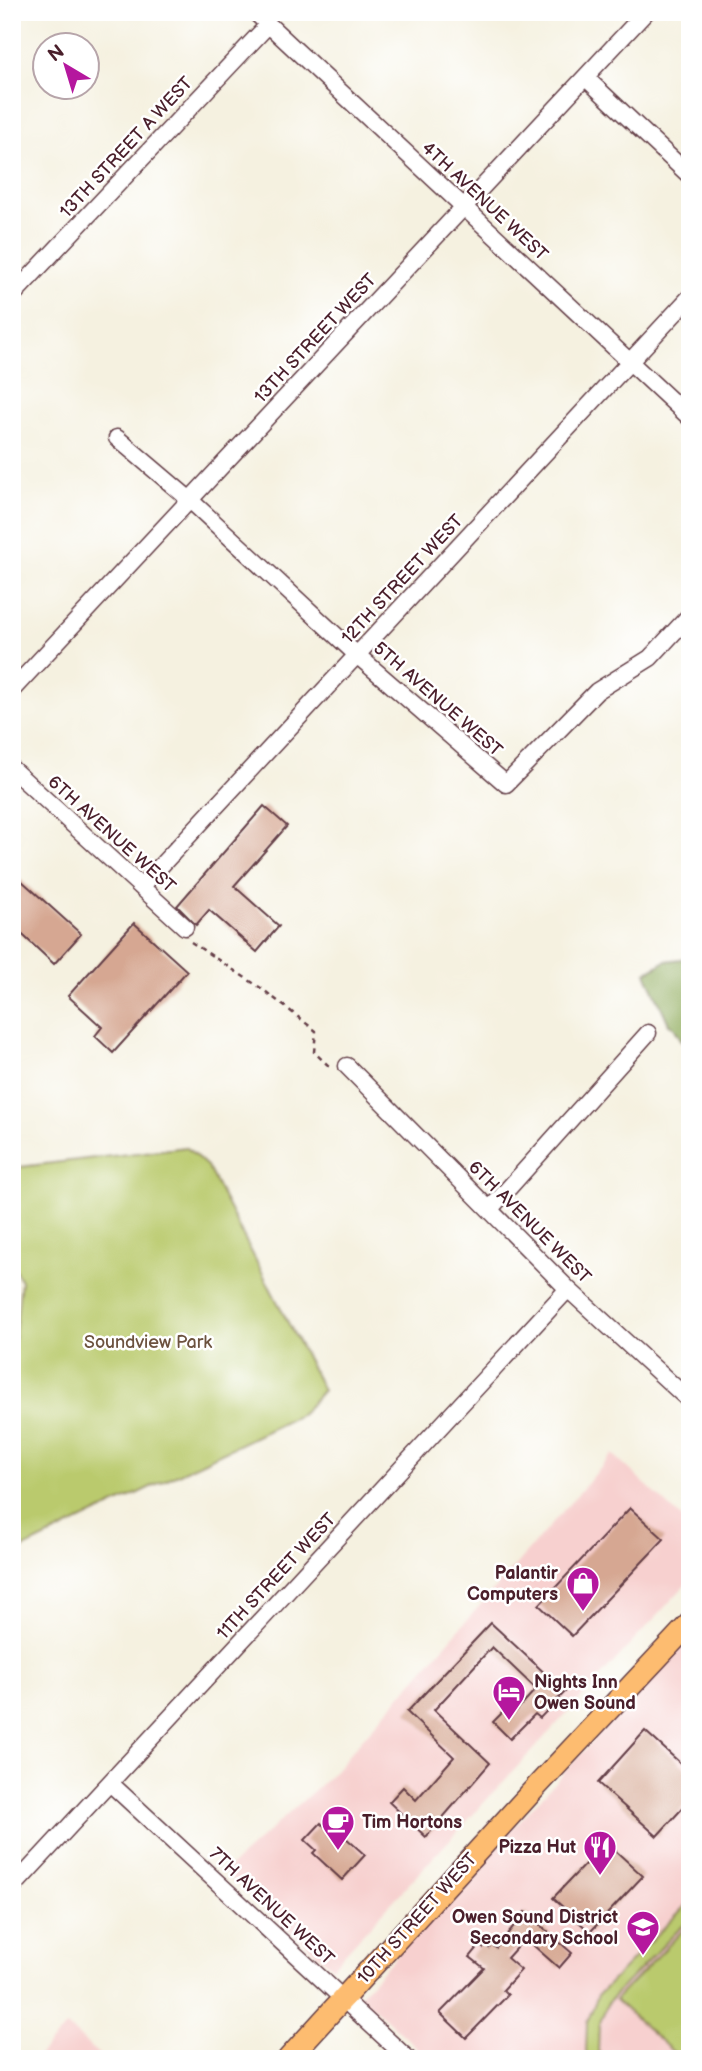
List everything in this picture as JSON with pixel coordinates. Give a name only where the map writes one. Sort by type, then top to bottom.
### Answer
[{"type":"main road","name":"10TH STREET WEST","points":[[288,2059],[690,1623]]},
{"type":"street","name":"4TH AVENUE WEST","points":[[255,12],[690,418]]},
{"type":"street","name":"13TH STREET WEST","points":[[12,690],[646,12]]},
{"type":"street","name":"13TH STREET A WEST","points":[[12,296],[268,25]]},
{"type":"street","points":[[586,78],[690,176]]},
{"type":"street","name":"12TH STREET WEST","points":[[141,887],[690,297]]},
{"type":"street","name":"5TH AVENUE WEST","points":[[117,438],[190,500],[357,655],[506,785],[597,691],[650,658],[690,615]]},
{"type":"street","name":"6TH AVENUE WEST","points":[[12,769],[186,927]]},
{"type":"street","points":[[490,1209],[648,1033]]},
{"type":"street","name":"6TH AVENUE WEST","points":[[347,1066],[568,1289],[690,1401]]},
{"type":"street","name":"11TH STREET WEST","points":[[12,1888],[568,1289]]},
{"type":"street","name":"7TH AVENUE WEST","points":[[110,1783],[408,2059]]},
{"type":"path","points":[[186,927],[187,940],[261,988],[316,1031],[314,1052],[338,1075],[347,1066]]},
{"type":"shaded area","points":[[613,1454],[690,1526],[690,1580],[332,1967],[224,1872],[330,1776]]},
{"type":"shaded area","points":[[690,1635],[690,2059],[429,2059],[360,1995]]},
{"type":"shaded area","points":[[67,2026],[104,2059],[35,2059]]},
{"type":"green space","points":[[690,958],[690,1054],[673,1026],[669,1024],[646,973],[666,961]]},
{"type":"green space","name":"Soundview Park","points":[[186,1147],[207,1166],[323,1390],[302,1414],[12,1554],[12,1361],[21,1281],[12,1264],[12,1168]]},
{"type":"green space","points":[[690,1901],[690,1918],[608,2002],[599,2025],[598,2050],[601,2059],[589,2059],[586,2052],[587,2023],[598,1995]]},
{"type":"green space","points":[[690,1923],[690,2059],[681,2059],[615,2000]]},
{"type":"building","points":[[264,806],[287,826],[234,886],[279,926],[257,952],[209,910],[196,925],[177,906]]},
{"type":"building","points":[[12,872],[81,934],[54,964],[12,925]]},
{"type":"building","points":[[134,923],[187,971],[113,1053],[95,1036],[102,1027],[68,996]]},
{"type":"building","points":[[630,1508],[664,1539],[572,1636],[539,1605]]},
{"type":"building","points":[[491,1623],[565,1692],[540,1718],[535,1714],[510,1739],[493,1722],[509,1706],[515,1712],[536,1689],[492,1647],[434,1710],[490,1763],[426,1837],[389,1802],[403,1787],[416,1800],[454,1757],[407,1712]]},
{"type":"building","points":[[645,1731],[690,1772],[690,1800],[657,1836],[598,1783]]},
{"type":"building","name":"Tim Hortons","points":[[321,1823],[331,1832],[335,1828],[365,1855],[342,1880],[313,1853],[316,1850],[305,1840]]},
{"type":"building","points":[[606,1842],[643,1876],[590,1932],[553,1898]]},
{"type":"building","points":[[525,1912],[572,1953],[559,1968],[525,1938],[507,1958],[521,1970],[503,1990],[508,1995],[466,2038],[440,2013],[484,1968],[470,1957],[480,1945],[489,1948],[492,1944],[496,1948]]},
{"type":"place","name":"Palantir Computers","points":[[583,1613]]},
{"type":"place","name":"Nights Inn Owen Sound","points":[[509,1722]]},
{"type":"place","name":"Tim Hortons","points":[[338,1852]]},
{"type":"place","name":"Pizza Hut","points":[[600,1877]]},
{"type":"place","name":"Owen Sound District Secondary School","points":[[643,1957]]}]
